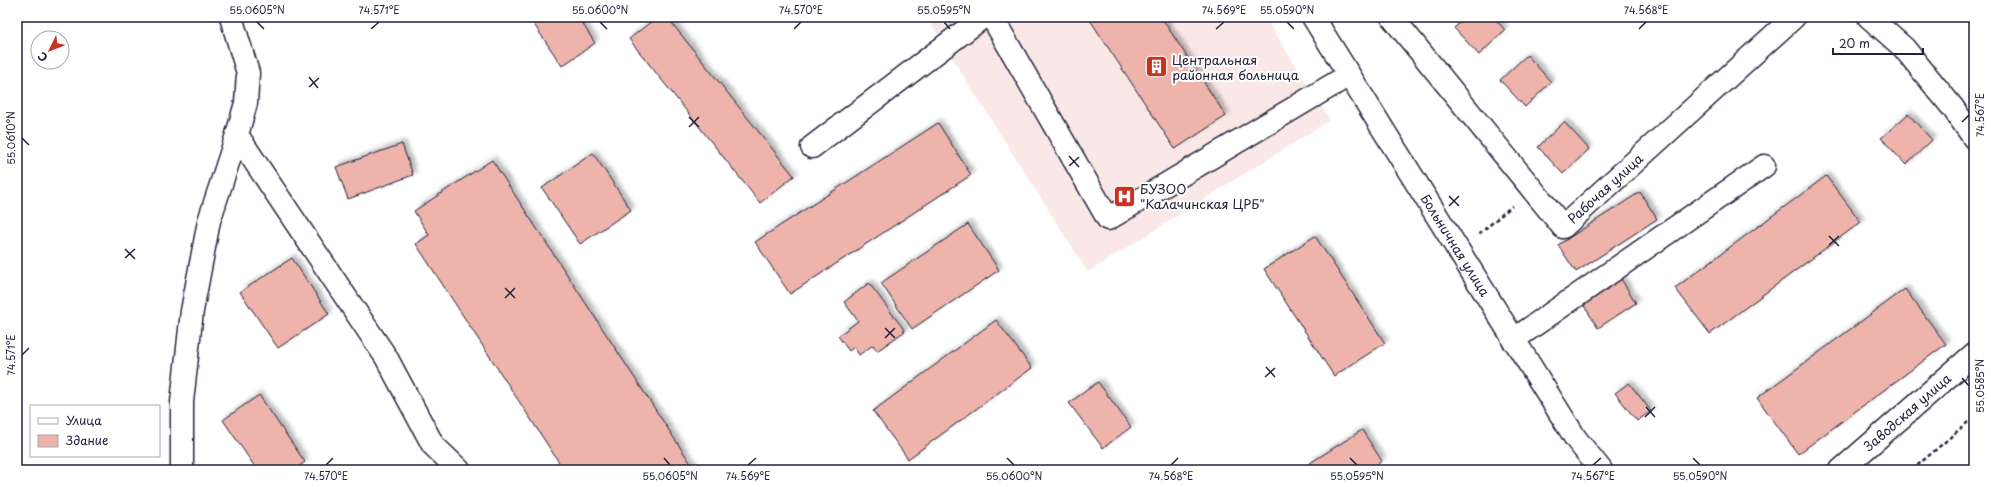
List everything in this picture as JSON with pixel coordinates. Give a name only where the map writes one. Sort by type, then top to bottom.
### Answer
[{"type":"street","points":[[182,470],[182,402],[192,311],[209,221],[238,135],[246,103],[248,73],[231,17]]},
{"type":"street","points":[[812,147],[983,17]]},
{"type":"street","points":[[992,17],[1108,219],[1349,75]]},
{"type":"street","name":"Больничная улица","points":[[1313,17],[1513,340],[1576,438],[1601,470]]},
{"type":"street","name":"Рабочая улица","points":[[1392,17],[1563,227],[1794,17]]},
{"type":"street","points":[[1869,17],[1904,48],[1974,138]]},
{"type":"street","points":[[238,135],[386,357],[433,445],[459,470]]},
{"type":"street","points":[[1513,340],[1764,166]]},
{"type":"street","name":"Заводская улица","points":[[1841,470],[1974,354]]},
{"type":"path","points":[[1503,214],[1508,210]]},
{"type":"path","points":[[1912,470],[1974,417]]},
{"type":"shaded area","name":"БУЗОО \"Калачинская ЦРБ\"","points":[[926,17],[1265,17],[1330,120],[1088,272]]},
{"type":"building","points":[[529,17],[578,17],[595,43],[562,66]]},
{"type":"building","points":[[657,17],[667,17],[794,176],[760,203],[629,39]]},
{"type":"building","name":"Центральная районная больница","points":[[1088,17],[1161,17],[1226,116],[1175,149]]},
{"type":"building","points":[[1466,17],[1493,17],[1505,30],[1479,55],[1454,28]]},
{"type":"building","points":[[1527,55],[1551,82],[1525,107],[1500,80]]},
{"type":"building","points":[[1908,114],[1932,140],[1906,165],[1881,138]]},
{"type":"building","points":[[1564,122],[1589,149],[1563,174],[1538,147]]},
{"type":"building","points":[[938,123],[971,175],[790,294],[755,242]]},
{"type":"building","points":[[402,144],[413,175],[348,199],[336,167]]},
{"type":"building","points":[[593,153],[631,210],[580,244],[542,188]]},
{"type":"building","points":[[492,160],[695,470],[564,470],[416,244],[429,235],[414,211]]},
{"type":"building","points":[[1826,176],[1861,222],[1710,334],[1675,288]]},
{"type":"building","points":[[1640,192],[1657,219],[1576,272],[1558,245]]},
{"type":"building","points":[[968,224],[999,270],[912,329],[881,283]]},
{"type":"building","points":[[1315,236],[1385,343],[1334,376],[1264,269]]},
{"type":"building","points":[[292,258],[329,314],[278,348],[240,292]]},
{"type":"building","points":[[1621,279],[1636,303],[1598,328],[1583,304]]},
{"type":"building","points":[[869,283],[905,331],[877,351],[873,345],[859,355],[854,347],[849,351],[838,336],[858,321],[844,302]]},
{"type":"building","points":[[1905,289],[1946,344],[1798,454],[1757,398]]},
{"type":"building","points":[[996,320],[1032,368],[908,459],[873,411]]},
{"type":"building","points":[[1098,382],[1131,427],[1103,448],[1069,403]]},
{"type":"building","points":[[1629,383],[1651,411],[1637,421],[1615,393]]},
{"type":"building","points":[[259,395],[305,462],[294,470],[257,470],[223,420]]},
{"type":"building","points":[[1362,430],[1382,461],[1369,470],[1315,470],[1310,463]]},
{"type":"place","name":"Центральная районная больница","points":[[1157,67]]},
{"type":"place","name":"БУЗОО \"Калачинская ЦРБ\"","points":[[1124,196]]}]
